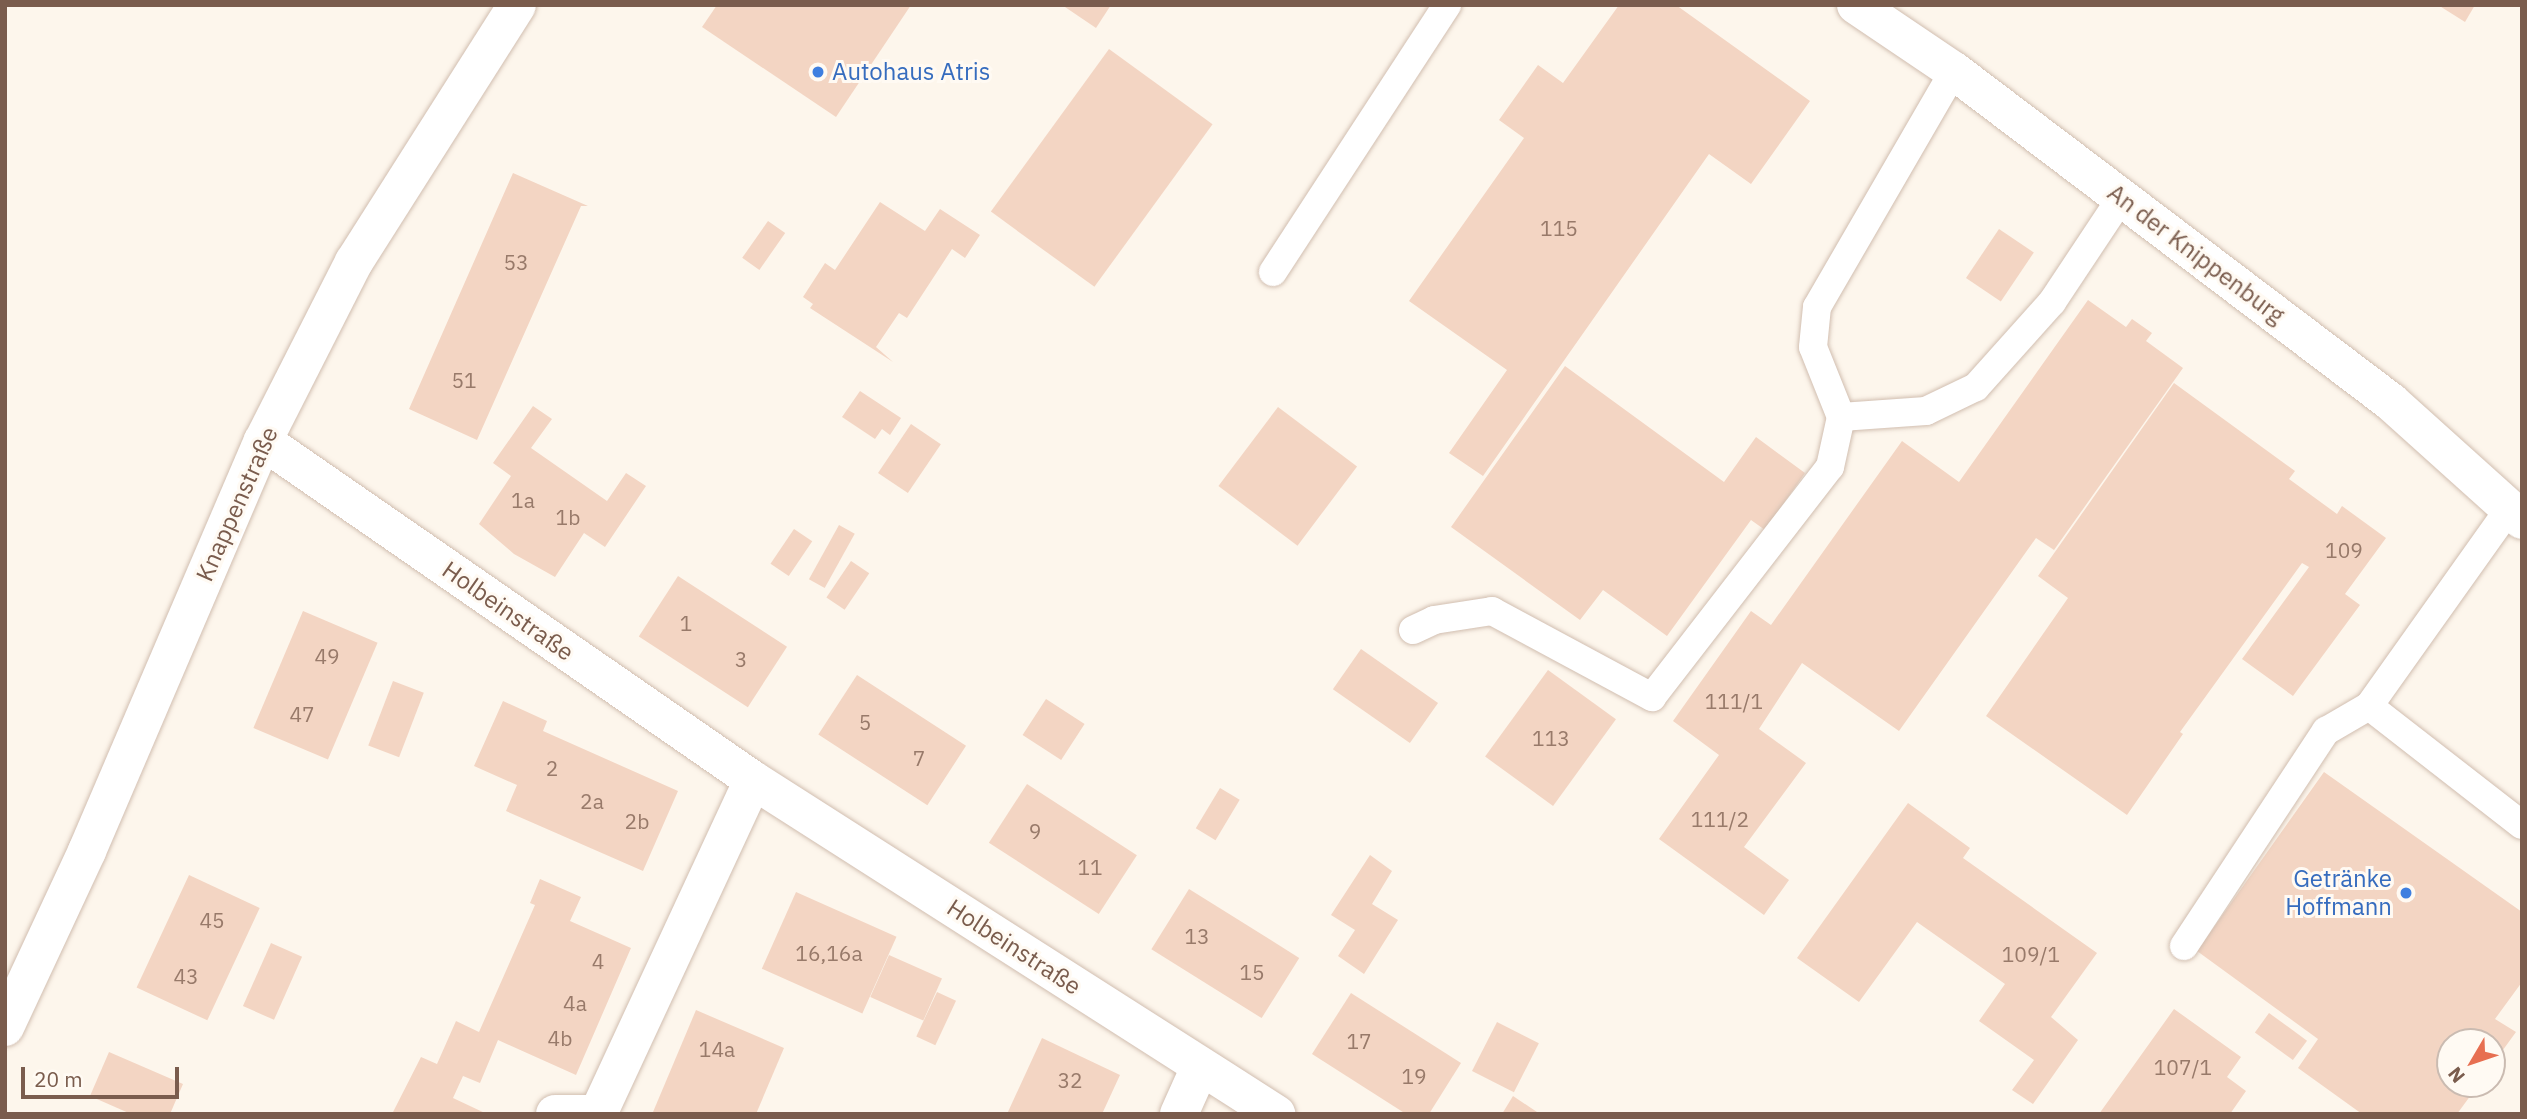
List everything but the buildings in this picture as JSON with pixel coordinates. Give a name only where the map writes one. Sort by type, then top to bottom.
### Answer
[{"type":"street","name":"Knappenstraße","points":[[5,1027],[87,851],[263,441],[354,262],[517,5]]},
{"type":"street","name":"An der Knippenburg","points":[[1856,5],[1954,71],[2391,402],[2515,514]]},
{"type":"street","name":"Holbeinstraße","points":[[263,441],[753,780],[1276,1114]]},
{"type":"street","points":[[555,1114],[598,1114],[753,780]]},
{"type":"street","points":[[1180,1114],[1200,1067]]},
{"type":"lane","points":[[1273,272],[1447,5]]},
{"type":"lane","points":[[1413,629],[1434,620],[1492,611],[1652,696],[1830,467],[1841,417],[1813,346],[1817,307],[1954,71]]},
{"type":"lane","points":[[1841,417],[1926,411],[1976,387],[2052,302],[2121,198]]},
{"type":"lane","points":[[2183,946],[2326,731],[2369,706],[2515,514]]},
{"type":"lane","points":[[2369,706],[2522,825]]},
{"type":"place","name":"Autohaus Atris","points":[[818,72]]},
{"type":"place","name":"Getränke Hoffmann","points":[[2406,893]]}]
